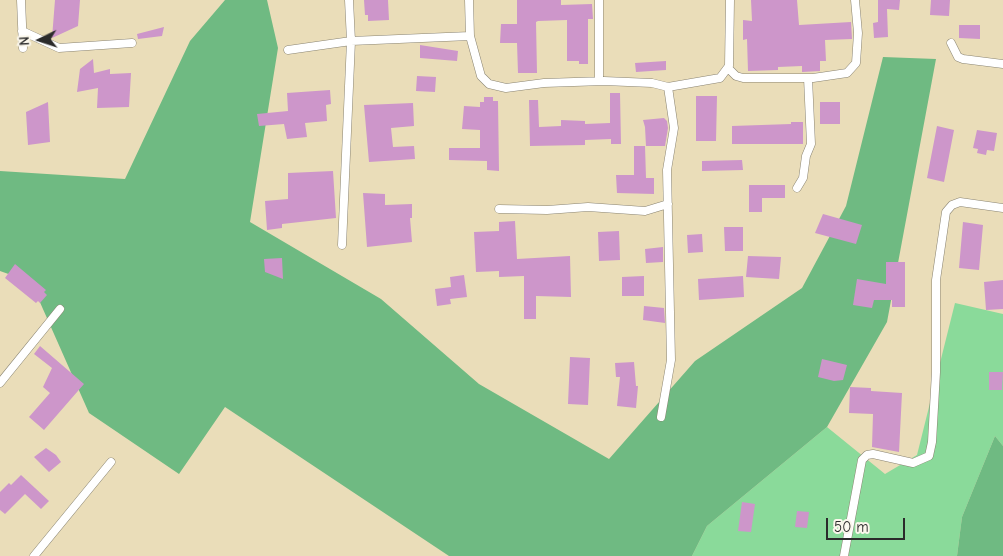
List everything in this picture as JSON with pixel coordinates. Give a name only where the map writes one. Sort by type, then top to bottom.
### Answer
[{"type":"street","points":[[21,0],[23,48]]},
{"type":"street","points":[[342,245],[351,40],[349,0]]},
{"type":"street","points":[[469,0],[470,36],[480,76],[489,84],[506,88],[544,83],[599,81],[652,83],[668,87],[720,78],[728,68],[730,0]]},
{"type":"street","points":[[599,0],[599,81]]},
{"type":"street","points":[[728,68],[736,76],[743,78],[808,78],[848,72],[856,63],[858,32],[855,0]]},
{"type":"street","points":[[22,31],[58,48],[132,43]]},
{"type":"street","points":[[288,50],[351,40],[470,36]]},
{"type":"street","points":[[952,43],[958,56],[963,59],[1003,64]]},
{"type":"street","points":[[797,188],[803,178],[806,156],[811,144],[808,78]]},
{"type":"street","points":[[661,417],[671,360],[667,170],[674,128],[668,87]]},
{"type":"street","points":[[844,556],[862,460],[867,455],[873,454],[913,463],[928,456],[932,442],[936,372],[936,280],[946,212],[960,202],[1003,208]]},
{"type":"street","points":[[498,209],[547,210],[588,207],[645,211],[668,204]]},
{"type":"street","points":[[0,383],[60,309]]},
{"type":"street","points":[[34,556],[111,462]]},
{"type":"green space","points":[[225,0],[267,0],[278,48],[250,222],[381,299],[479,384],[609,459],[695,361],[802,288],[846,206],[883,57],[936,59],[887,322],[827,427],[707,526],[692,556],[449,556],[225,407],[179,474],[89,413],[31,282],[0,271],[0,171],[125,179],[190,41]]},
{"type":"green space","points":[[955,303],[1003,314],[1003,446],[995,436],[962,517],[957,556],[692,556],[707,526],[827,427],[885,474],[917,455]]},
{"type":"green space","points":[[995,436],[1003,446],[1003,556],[957,556],[962,517]]},
{"type":"building","points":[[55,0],[80,0],[78,26],[52,38]]},
{"type":"building","points":[[364,0],[388,0],[389,20],[368,21],[368,15],[365,15]]},
{"type":"building","points":[[517,0],[561,0],[561,5],[592,4],[593,19],[588,19],[588,64],[579,64],[579,61],[567,61],[567,20],[538,21],[536,22],[537,73],[518,73],[517,43],[500,43],[501,24],[517,24]]},
{"type":"building","points":[[751,0],[797,0],[799,25],[851,22],[852,39],[825,40],[826,61],[820,61],[820,71],[802,72],[802,66],[778,67],[778,70],[748,71],[747,39],[743,40],[743,20],[752,21]]},
{"type":"building","points":[[878,0],[900,0],[899,10],[887,9],[888,37],[874,38],[873,23],[878,22]]},
{"type":"building","points":[[931,0],[950,0],[949,16],[930,15]]},
{"type":"building","points":[[959,25],[980,25],[980,39],[959,38]]},
{"type":"building","points":[[164,27],[162,36],[138,39],[137,34]]},
{"type":"building","points":[[420,45],[458,51],[457,61],[420,58]]},
{"type":"building","points":[[93,59],[94,73],[110,69],[110,74],[131,73],[129,107],[97,108],[98,88],[77,92],[80,69]]},
{"type":"building","points":[[666,61],[666,70],[636,72],[635,63]]},
{"type":"building","points":[[417,76],[436,77],[435,92],[416,91]]},
{"type":"building","points":[[330,90],[331,104],[326,105],[327,121],[305,123],[307,137],[287,139],[284,124],[259,126],[257,114],[288,111],[287,93]]},
{"type":"building","points":[[610,93],[620,93],[621,144],[611,144],[611,139],[585,140],[585,145],[530,146],[529,100],[538,100],[539,127],[561,126],[561,120],[585,121],[585,124],[610,123]]},
{"type":"building","points":[[696,96],[717,96],[716,141],[696,141]]},
{"type":"building","points":[[484,97],[493,97],[493,101],[498,101],[499,171],[487,170],[487,161],[449,160],[449,148],[480,148],[480,130],[462,129],[464,106],[480,107],[480,102],[484,102]]},
{"type":"building","points":[[48,102],[50,142],[28,145],[26,112]]},
{"type":"building","points":[[820,102],[840,102],[840,124],[820,124]]},
{"type":"building","points":[[413,103],[414,126],[391,128],[393,147],[414,146],[415,159],[369,162],[364,105]]},
{"type":"building","points":[[664,118],[667,121],[668,128],[665,146],[646,146],[643,120]]},
{"type":"building","points":[[791,122],[803,122],[803,144],[732,144],[732,126],[791,124]]},
{"type":"building","points":[[937,126],[954,130],[944,182],[927,178]]},
{"type":"building","points":[[977,130],[997,133],[994,151],[987,150],[986,155],[977,153],[978,149],[973,148]]},
{"type":"building","points":[[634,146],[645,146],[646,178],[654,178],[654,194],[617,193],[616,175],[634,175]]},
{"type":"building","points":[[742,160],[743,170],[702,171],[702,161]]},
{"type":"building","points":[[333,171],[336,218],[282,224],[282,228],[267,230],[265,201],[288,199],[288,173]]},
{"type":"building","points":[[749,185],[785,185],[785,198],[762,198],[762,212],[749,212]]},
{"type":"building","points":[[363,193],[385,194],[385,205],[412,204],[412,218],[410,218],[412,242],[367,247]]},
{"type":"building","points":[[823,214],[862,225],[856,244],[815,233]]},
{"type":"building","points":[[515,221],[517,259],[570,256],[571,297],[536,296],[536,319],[524,319],[524,276],[499,277],[499,271],[476,272],[474,232],[499,231],[499,222]]},
{"type":"building","points":[[963,222],[983,225],[979,270],[959,268]]},
{"type":"building","points":[[724,227],[743,227],[743,251],[725,251]]},
{"type":"building","points":[[619,231],[620,260],[599,261],[598,232]]},
{"type":"building","points":[[702,234],[703,252],[688,253],[687,235]]},
{"type":"building","points":[[663,247],[663,262],[646,263],[645,249]]},
{"type":"building","points":[[748,256],[781,257],[779,279],[746,277]]},
{"type":"building","points":[[282,258],[283,279],[265,272],[264,259]]},
{"type":"building","points":[[886,262],[905,262],[905,307],[892,307],[892,300],[874,300],[872,308],[853,305],[857,279],[886,284]]},
{"type":"building","points":[[15,264],[46,290],[44,292],[47,295],[40,303],[38,301],[36,303],[5,278]]},
{"type":"building","points":[[464,275],[467,297],[450,299],[451,304],[437,306],[435,289],[451,287],[450,277]]},
{"type":"building","points":[[644,276],[644,296],[622,296],[622,277]]},
{"type":"building","points":[[743,276],[744,297],[699,300],[698,279]]},
{"type":"building","points":[[1003,280],[1003,309],[986,310],[984,282]]},
{"type":"building","points":[[644,306],[664,308],[665,323],[643,320]]},
{"type":"building","points":[[40,346],[84,384],[44,430],[29,417],[50,393],[43,387],[52,368],[34,354]]},
{"type":"building","points":[[570,357],[590,358],[588,405],[568,404]]},
{"type":"building","points":[[822,359],[847,365],[843,380],[834,381],[818,377]]},
{"type":"building","points":[[634,362],[636,386],[638,386],[636,408],[617,406],[620,377],[616,377],[615,363]]},
{"type":"building","points":[[989,372],[1003,372],[1002,390],[989,390]]},
{"type":"building","points":[[850,387],[871,388],[871,391],[902,393],[899,452],[872,447],[873,414],[849,413]]},
{"type":"building","points":[[46,448],[56,455],[61,462],[49,472],[34,457]]},
{"type":"building","points":[[21,475],[49,501],[41,509],[25,494],[5,514],[0,510],[0,492]]},
{"type":"building","points":[[742,502],[755,504],[751,532],[738,531]]},
{"type":"building","points":[[797,511],[809,512],[807,528],[795,527]]}]
